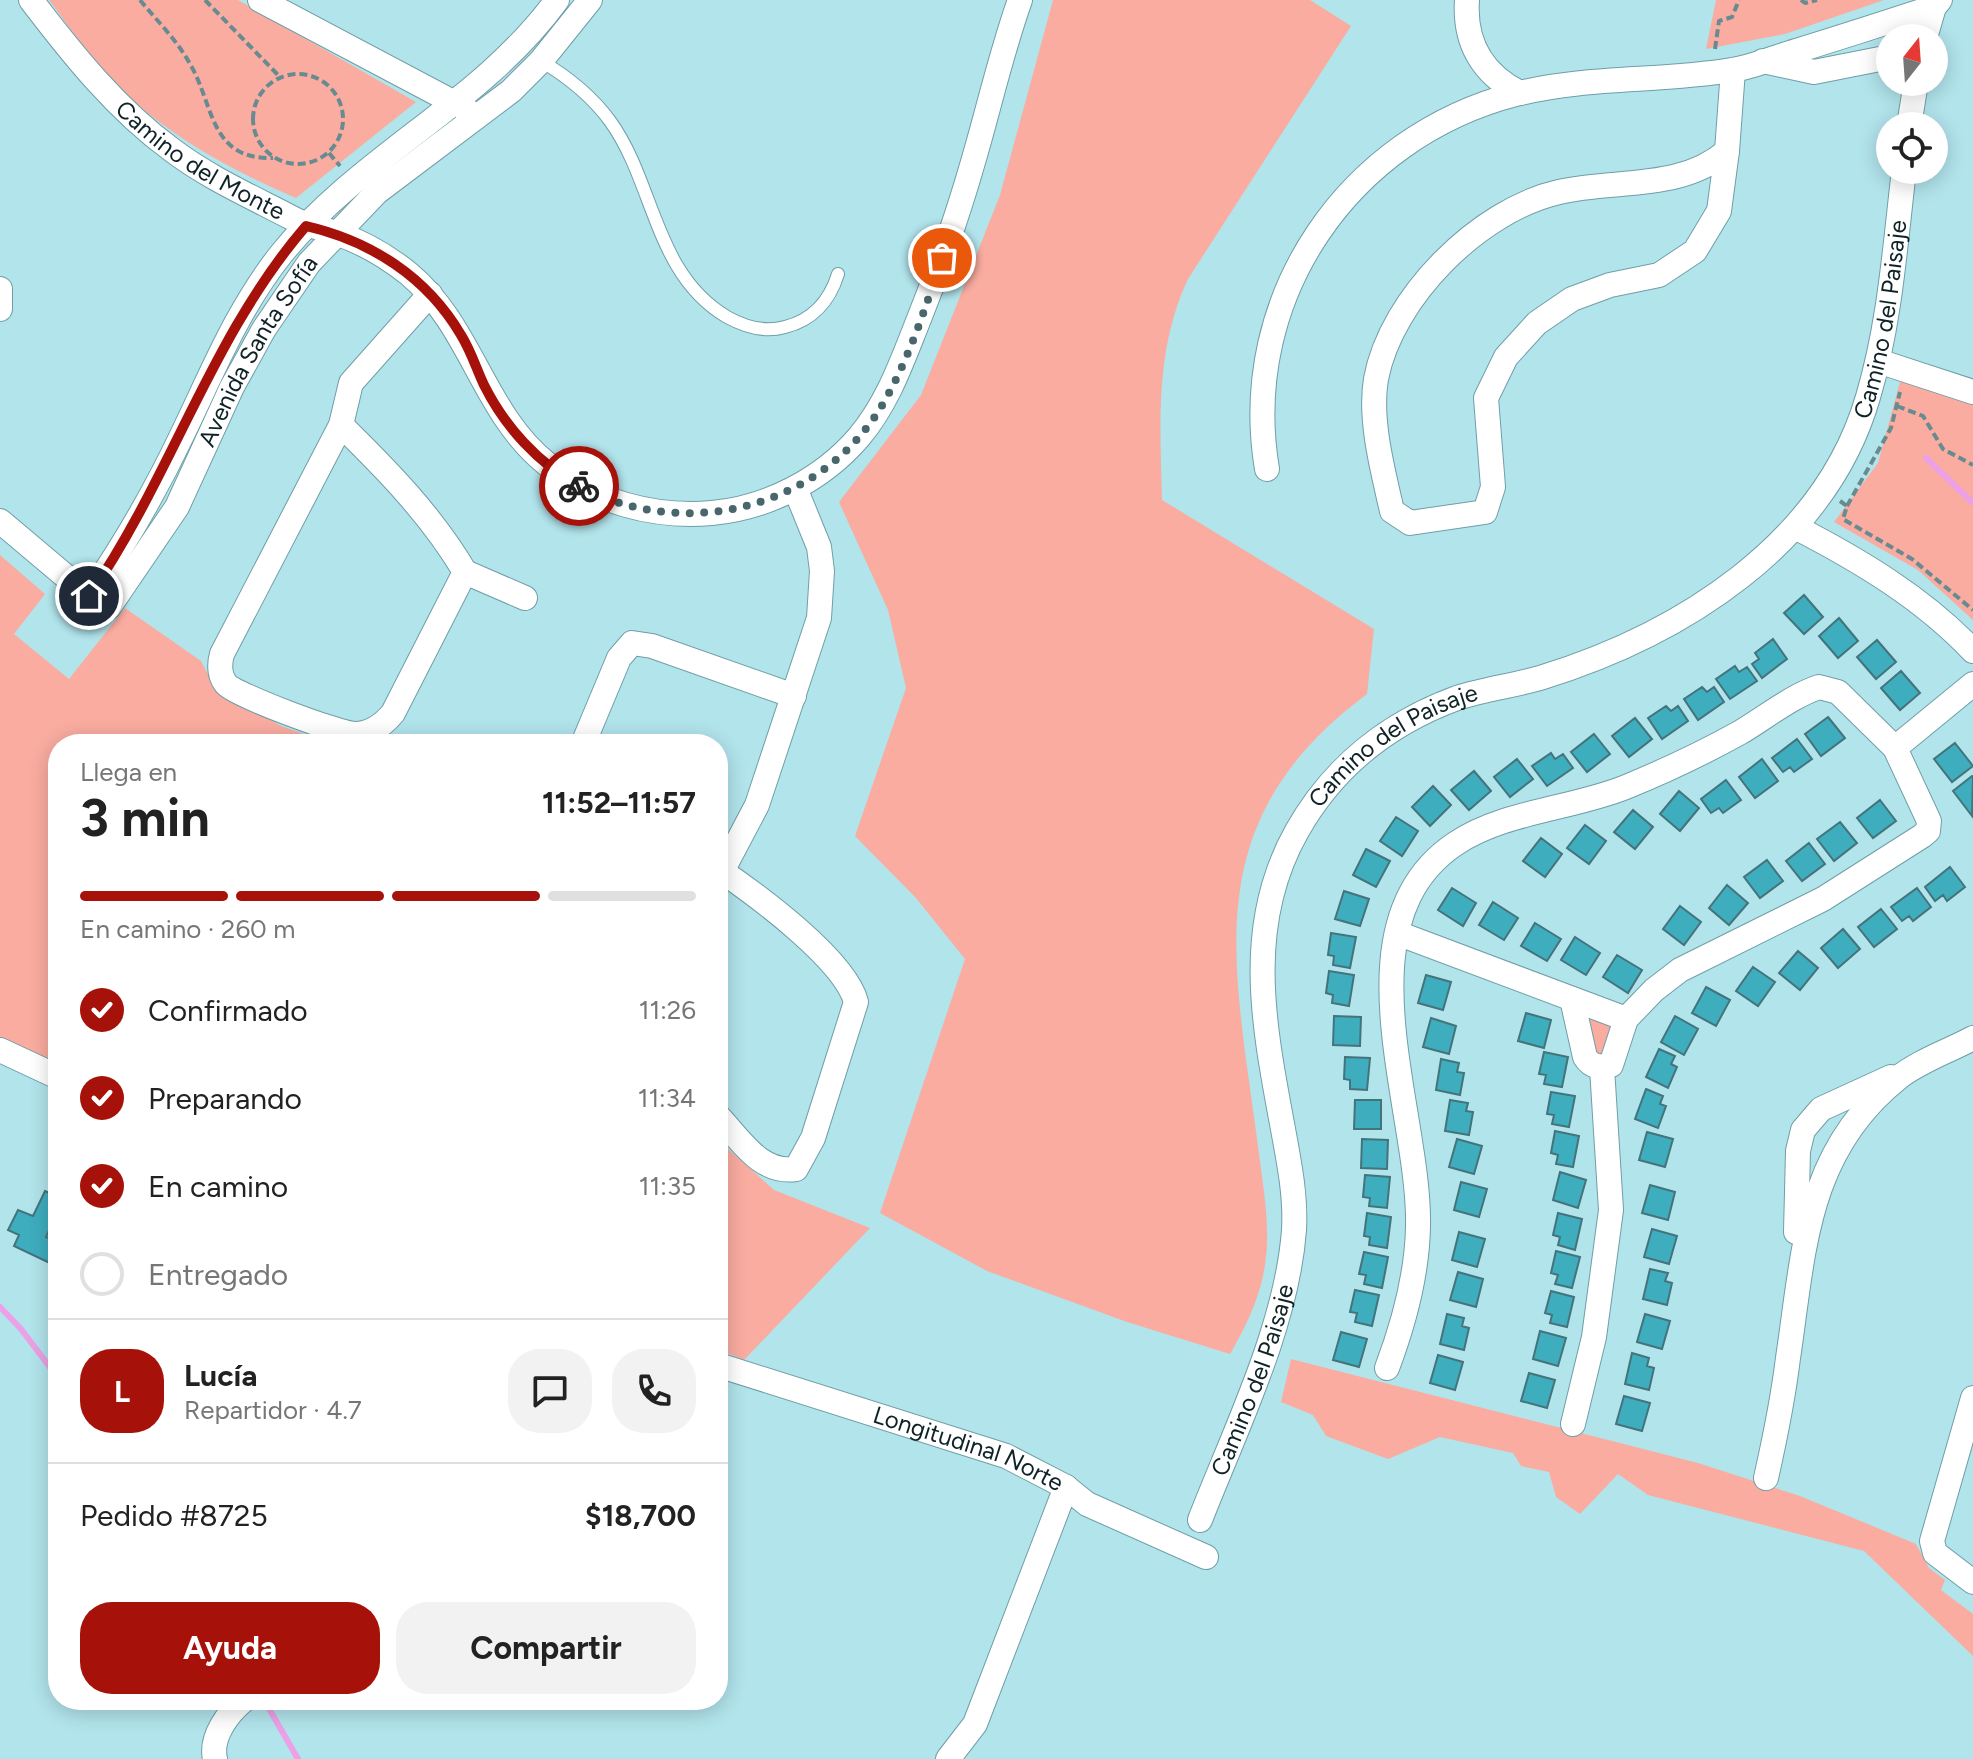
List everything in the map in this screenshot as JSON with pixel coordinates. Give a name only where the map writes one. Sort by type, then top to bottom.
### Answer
[{"type":"street","name":"Camino del Monte","points":[[31,0],[84,68],[172,151],[306,226],[335,233],[386,257],[430,294],[459,332],[489,394],[511,427],[548,465],[593,493],[643,509],[696,514],[747,506],[795,488],[818,474],[858,438],[889,394],[933,284],[972,165],[1020,0]]},
{"type":"street","points":[[260,0],[458,103],[479,118]]},
{"type":"street","name":"Avenida Santa Sofía","points":[[99,601],[239,315],[306,226],[353,180],[458,103],[502,64],[557,0]]},
{"type":"street","name":"Avenida Santa Sofía","points":[[99,601],[177,507],[232,387],[264,329],[309,263],[377,192],[479,118],[541,61],[590,0]]},
{"type":"street","points":[[1467,0],[1467,27],[1475,52],[1494,76],[1520,93]]},
{"type":"street","points":[[1267,469],[1261,409],[1268,348],[1286,289],[1314,235],[1352,187],[1400,146],[1457,114],[1520,93],[1593,80],[1722,71],[1763,61],[1935,2]]},
{"type":"street","points":[[1929,24],[1935,2]]},
{"type":"street","points":[[1763,61],[1814,72],[1876,60]]},
{"type":"street","points":[[1722,71],[1727,151],[1719,211],[1695,251],[1659,275],[1610,285],[1572,299],[1537,323],[1506,357],[1486,398],[1493,487],[1485,512],[1410,523],[1392,511],[1375,409],[1376,380],[1398,324],[1431,274],[1475,234],[1536,199],[1558,192],[1681,177],[1712,164],[1727,151]]},
{"type":"street","name":"Camino del Paisaje","points":[[1200,1520],[1277,1322],[1291,1252],[1293,1197],[1262,1011],[1260,967],[1264,926],[1276,879],[1307,814],[1352,760],[1407,720],[1460,697],[1575,666],[1652,633],[1728,587],[1795,527],[1824,490],[1857,429],[1878,361],[1902,184]]},
{"type":"street","points":[[0,289],[0,309]]},
{"type":"street","points":[[430,294],[351,383],[341,425],[222,654],[220,667],[225,683],[231,689],[342,733],[365,733],[376,729],[393,713],[465,572]]},
{"type":"street","points":[[1878,361],[1973,392]]},
{"type":"street","points":[[341,425],[395,477],[448,544],[465,572],[525,598]]},
{"type":"street","points":[[728,861],[757,805],[813,641],[822,595],[819,547],[795,488]]},
{"type":"street","points":[[0,521],[99,601]]},
{"type":"street","points":[[1795,527],[1875,572],[1944,623],[1973,651]]},
{"type":"street","points":[[587,734],[619,658],[632,643],[652,646],[794,696]]},
{"type":"street","points":[[1895,748],[1973,684]]},
{"type":"street","points":[[1387,1368],[1412,1282],[1418,1226],[1392,1003],[1390,955],[1407,901],[1426,871],[1469,836],[1623,788],[1738,734],[1813,689],[1826,686],[1838,692],[1895,748],[1929,821],[1928,831],[1823,899],[1680,970],[1654,990],[1626,1019],[1614,1060],[1602,1068]]},
{"type":"street","points":[[728,881],[775,909],[842,976],[856,1002],[813,1138],[796,1169],[777,1171],[762,1162],[728,1126]]},
{"type":"street","points":[[1397,933],[1626,1019]]},
{"type":"street","points":[[1572,999],[1581,1048],[1590,1064],[1602,1068]]},
{"type":"street","points":[[1800,1261],[1795,1239],[1803,1130],[1821,1109],[1875,1082],[1901,1075],[1973,1038]]},
{"type":"street","points":[[0,1050],[48,1072]]},
{"type":"street","points":[[1573,1424],[1594,1337],[1611,1210],[1602,1068]]},
{"type":"street","points":[[1766,1478],[1789,1358],[1800,1261],[1816,1192],[1837,1150],[1859,1117],[1901,1075]]},
{"type":"street","name":"Longitudinal Norte","points":[[728,1368],[1006,1456],[1066,1487],[1087,1504],[1206,1557]]},
{"type":"street","points":[[1973,1398],[1932,1541],[1935,1553],[1973,1582]]},
{"type":"street","points":[[948,1759],[975,1724],[1066,1487]]},
{"type":"street","points":[[215,1759],[213,1750],[218,1732],[236,1710]]},
{"type":"lane","points":[[541,61],[579,87],[610,121],[633,161],[677,267],[716,310],[751,327],[791,326],[823,304],[838,274]]},
{"type":"path","points":[[140,0],[193,67],[213,123],[222,137],[238,151],[257,159],[275,158],[293,164],[312,162],[329,153],[340,138],[344,120],[340,101],[329,86],[313,76],[294,74],[280,77],[262,92],[254,109],[257,137],[275,158]]},
{"type":"path","points":[[205,0],[280,77]]},
{"type":"path","points":[[1722,71],[1719,21],[1732,17],[1739,0]]},
{"type":"path","points":[[1801,0],[1805,3],[1817,0]]},
{"type":"path","points":[[1904,370],[1891,428],[1847,506],[1843,519],[1912,559],[1973,610]]},
{"type":"path","points":[[1897,406],[1923,416],[1943,449],[1973,465]]},
{"type":"path","points":[[1824,490],[1847,506]]},
{"type":"shaded area","points":[[49,0],[238,0],[416,102],[296,198],[223,163],[154,118],[105,73]]},
{"type":"shaded area","points":[[1053,0],[1310,0],[1351,26],[1188,279],[1170,332],[1162,387],[1162,500],[1374,629],[1367,694],[1312,742],[1275,791],[1251,842],[1239,896],[1236,951],[1240,1010],[1265,1199],[1267,1249],[1257,1297],[1230,1354],[1127,1322],[987,1271],[880,1213],[965,959],[916,898],[855,836],[906,688],[888,610],[839,502],[921,395],[1000,195]]},
{"type":"shaded area","points":[[1716,0],[1884,0],[1785,34],[1706,49]]},
{"type":"shaded area","points":[[1901,378],[1973,403],[1973,620],[1918,570],[1834,522],[1878,463]]},
{"type":"shaded area","points":[[0,555],[45,594],[14,634],[69,679],[125,608],[201,661],[215,688],[281,726],[304,734],[48,734],[48,1059],[0,1038]]},
{"type":"shaded area","points":[[1583,1009],[1620,1024],[1608,1058],[1598,1057]]},
{"type":"shaded area","points":[[728,1149],[774,1190],[870,1228],[744,1360],[728,1353]]},
{"type":"shaded area","points":[[1291,1359],[1698,1463],[1800,1496],[1916,1544],[1929,1568],[1945,1580],[1941,1590],[1973,1614],[1973,1656],[1864,1551],[1648,1495],[1618,1474],[1580,1514],[1556,1497],[1549,1472],[1521,1466],[1513,1453],[1440,1437],[1388,1459],[1326,1436],[1313,1415],[1281,1402]]},
{"type":"building","points":[[1804,595],[1823,617],[1804,634],[1784,613]]},
{"type":"building","points":[[1839,618],[1858,641],[1838,658],[1819,636]]},
{"type":"building","points":[[1773,639],[1787,659],[1762,678],[1752,664],[1759,659],[1755,653]]},
{"type":"building","points":[[1877,640],[1896,662],[1876,679],[1857,657]]},
{"type":"building","points":[[1735,666],[1739,672],[1747,667],[1757,681],[1730,699],[1716,679]]},
{"type":"building","points":[[1901,671],[1920,693],[1900,710],[1881,688]]},
{"type":"building","points":[[1702,687],[1707,692],[1714,687],[1724,702],[1698,720],[1684,699]]},
{"type":"building","points":[[1666,706],[1671,711],[1678,706],[1688,721],[1662,739],[1648,718]]},
{"type":"building","points":[[1828,717],[1845,738],[1821,756],[1805,734]]},
{"type":"building","points":[[1635,718],[1652,739],[1629,757],[1612,736]]},
{"type":"building","points":[[1594,734],[1610,754],[1587,772],[1571,752]]},
{"type":"building","points":[[1797,739],[1812,759],[1794,772],[1790,767],[1783,772],[1772,758]]},
{"type":"building","points":[[1955,743],[1973,766],[1952,782],[1934,759]]},
{"type":"building","points":[[1551,753],[1555,759],[1563,754],[1573,768],[1547,786],[1532,766]]},
{"type":"building","points":[[1517,759],[1533,779],[1510,797],[1494,777]]},
{"type":"building","points":[[1762,759],[1778,781],[1755,798],[1739,777]]},
{"type":"building","points":[[1474,771],[1491,791],[1469,810],[1451,790]]},
{"type":"building","points":[[1973,777],[1972,816],[1953,791]]},
{"type":"building","points":[[1726,780],[1741,800],[1723,813],[1719,808],[1711,813],[1701,799]]},
{"type":"building","points":[[1433,786],[1451,805],[1430,826],[1412,807]]},
{"type":"building","points":[[1679,791],[1699,808],[1680,831],[1660,814]]},
{"type":"building","points":[[1880,800],[1896,821],[1873,838],[1857,818]]},
{"type":"building","points":[[1633,810],[1653,827],[1635,849],[1614,832]]},
{"type":"building","points":[[1396,817],[1418,831],[1402,856],[1380,841]]},
{"type":"building","points":[[1840,822],[1857,843],[1834,861],[1817,839]]},
{"type":"building","points":[[1585,825],[1606,841],[1589,864],[1567,848]]},
{"type":"building","points":[[1541,838],[1562,854],[1545,877],[1523,861]]},
{"type":"building","points":[[1809,843],[1825,864],[1802,881],[1786,861]]},
{"type":"building","points":[[1366,849],[1390,861],[1376,887],[1353,875]]},
{"type":"building","points":[[1767,860],[1783,881],[1760,898],[1744,877]]},
{"type":"building","points":[[1950,867],[1965,887],[1947,901],[1943,895],[1935,901],[1925,887]]},
{"type":"building","points":[[1727,885],[1748,903],[1729,925],[1709,908]]},
{"type":"building","points":[[1452,888],[1476,903],[1463,926],[1438,910]]},
{"type":"building","points":[[1917,888],[1931,907],[1913,921],[1909,916],[1902,921],[1891,907]]},
{"type":"building","points":[[1344,891],[1369,899],[1360,926],[1335,919]]},
{"type":"building","points":[[1493,902],[1518,918],[1504,940],[1479,925]]},
{"type":"building","points":[[1680,906],[1701,922],[1684,945],[1663,929]]},
{"type":"building","points":[[1881,909],[1897,929],[1874,947],[1858,927]]},
{"type":"building","points":[[1535,923],[1561,939],[1547,961],[1521,946]]},
{"type":"building","points":[[1843,929],[1860,949],[1838,968],[1821,948]]},
{"type":"building","points":[[1331,933],[1356,937],[1350,968],[1333,965],[1334,956],[1328,955]]},
{"type":"building","points":[[1575,937],[1600,953],[1586,975],[1561,960]]},
{"type":"building","points":[[1798,951],[1818,968],[1800,990],[1779,973]]},
{"type":"building","points":[[1617,955],[1642,970],[1628,993],[1603,977]]},
{"type":"building","points":[[1753,967],[1775,982],[1758,1006],[1736,991]]},
{"type":"building","points":[[1329,971],[1354,975],[1349,1006],[1332,1003],[1333,995],[1326,993]]},
{"type":"building","points":[[1426,975],[1451,982],[1443,1010],[1418,1003]]},
{"type":"building","points":[[1706,987],[1730,1000],[1716,1026],[1692,1013]]},
{"type":"building","points":[[1526,1013],[1551,1020],[1544,1048],[1518,1041]]},
{"type":"building","points":[[1334,1016],[1361,1017],[1360,1046],[1333,1045]]},
{"type":"building","points":[[1675,1016],[1698,1029],[1684,1055],[1661,1042]]},
{"type":"building","points":[[1431,1018],[1456,1026],[1449,1054],[1423,1047]]},
{"type":"building","points":[[1659,1049],[1675,1056],[1671,1064],[1677,1067],[1668,1088],[1646,1077]]},
{"type":"building","points":[[1544,1052],[1568,1057],[1562,1087],[1544,1084],[1546,1075],[1539,1074]]},
{"type":"building","points":[[1345,1057],[1370,1058],[1367,1090],[1350,1089],[1350,1080],[1344,1079]]},
{"type":"building","points":[[1441,1059],[1459,1063],[1457,1072],[1464,1073],[1460,1095],[1436,1090]]},
{"type":"building","points":[[1646,1089],[1663,1096],[1660,1104],[1666,1106],[1658,1128],[1635,1119]]},
{"type":"building","points":[[1551,1092],[1575,1096],[1569,1127],[1552,1124],[1554,1115],[1547,1114]]},
{"type":"building","points":[[1355,1100],[1381,1100],[1381,1129],[1354,1129]]},
{"type":"building","points":[[1450,1100],[1468,1103],[1466,1111],[1473,1112],[1469,1135],[1445,1131]]},
{"type":"building","points":[[1555,1131],[1579,1136],[1573,1167],[1556,1164],[1558,1155],[1551,1153]]},
{"type":"building","points":[[1647,1132],[1673,1139],[1665,1167],[1639,1160]]},
{"type":"building","points":[[1362,1139],[1388,1140],[1387,1169],[1361,1168]]},
{"type":"building","points":[[1457,1139],[1482,1146],[1474,1174],[1449,1167]]},
{"type":"building","points":[[1560,1172],[1586,1180],[1578,1208],[1553,1200]]},
{"type":"building","points":[[1365,1175],[1390,1177],[1387,1208],[1369,1206],[1370,1198],[1363,1197]]},
{"type":"building","points":[[1461,1182],[1487,1189],[1479,1217],[1454,1210]]},
{"type":"building","points":[[1650,1185],[1675,1192],[1668,1220],[1642,1213]]},
{"type":"building","points":[[45,1191],[48,1192],[48,1262],[14,1246],[19,1235],[8,1230],[18,1210],[33,1216]]},
{"type":"building","points":[[1367,1213],[1391,1217],[1387,1248],[1369,1245],[1370,1237],[1364,1236]]},
{"type":"building","points":[[1558,1213],[1582,1219],[1575,1250],[1558,1245],[1560,1237],[1553,1235]]},
{"type":"building","points":[[1652,1229],[1677,1236],[1669,1264],[1644,1257]]},
{"type":"building","points":[[1459,1232],[1485,1239],[1477,1267],[1452,1260]]},
{"type":"building","points":[[1556,1251],[1580,1257],[1572,1288],[1555,1284],[1558,1275],[1551,1273]]},
{"type":"building","points":[[1364,1252],[1388,1257],[1382,1288],[1364,1284],[1366,1275],[1359,1274]]},
{"type":"building","points":[[1650,1269],[1668,1273],[1665,1281],[1672,1283],[1667,1305],[1643,1299]]},
{"type":"building","points":[[1458,1272],[1483,1279],[1476,1307],[1450,1300]]},
{"type":"building","points":[[1355,1290],[1379,1295],[1372,1326],[1355,1322],[1357,1313],[1350,1312]]},
{"type":"building","points":[[1551,1291],[1574,1297],[1567,1327],[1550,1323],[1552,1315],[1545,1313]]},
{"type":"building","points":[[1447,1314],[1464,1318],[1462,1326],[1469,1328],[1464,1350],[1440,1344]]},
{"type":"building","points":[[1645,1314],[1670,1321],[1662,1349],[1637,1342]]},
{"type":"building","points":[[1540,1331],[1566,1338],[1558,1366],[1533,1359]]},
{"type":"building","points":[[1341,1332],[1367,1339],[1359,1367],[1333,1360]]},
{"type":"building","points":[[1632,1353],[1649,1358],[1647,1366],[1654,1368],[1649,1390],[1625,1384]]},
{"type":"building","points":[[1438,1355],[1463,1362],[1455,1390],[1430,1383]]},
{"type":"building","points":[[1529,1373],[1555,1380],[1547,1408],[1521,1401]]},
{"type":"building","points":[[1624,1396],[1650,1403],[1642,1431],[1616,1424]]},
{"type":"waterway","points":[[1926,458],[1973,503]]},
{"type":"waterway","points":[[0,1307],[48,1365]]},
{"type":"waterway","points":[[270,1710],[298,1759]]},
{"type":"way so far","points":[[579,486],[617,503],[669,513],[696,514],[722,512],[772,498],[818,474],[858,438],[889,394],[942,258]]},
{"type":"route","points":[[89,596],[116,558],[150,498],[239,315],[259,284],[306,226],[361,243],[409,274],[430,294],[459,332],[495,406],[511,427],[548,465],[579,486]]}]
